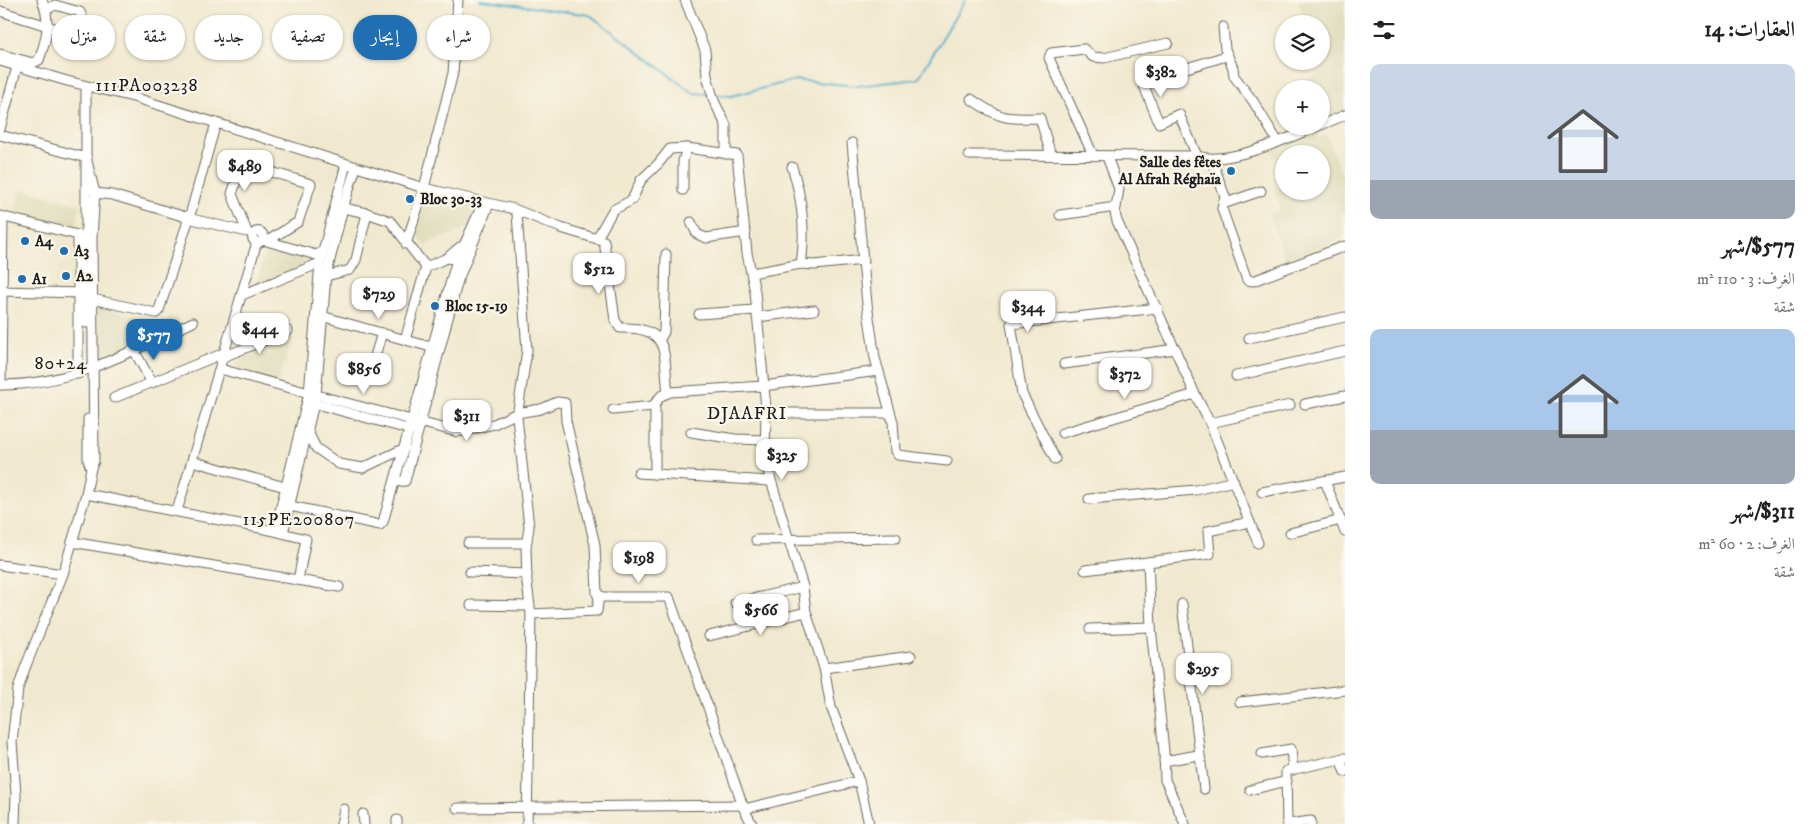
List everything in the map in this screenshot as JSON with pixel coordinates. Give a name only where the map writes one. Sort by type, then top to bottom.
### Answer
[{"type":"street","points":[[0,54],[36,62],[46,41],[49,25],[42,0]]},
{"type":"street","points":[[406,244],[424,188],[454,73],[458,0]]},
{"type":"street","points":[[685,0],[705,50],[707,76],[714,101],[726,125],[726,154]]},
{"type":"street","points":[[0,11],[76,34],[82,17],[80,12],[55,4],[46,10]]},
{"type":"street","points":[[1223,27],[1226,56],[1233,68],[1234,76],[1253,101],[1278,142]]},
{"type":"street","points":[[1093,155],[1049,58],[1051,53],[1084,49],[1093,57],[1108,58],[1168,43]]},
{"type":"street","points":[[1197,156],[1179,114],[1159,123],[1144,86],[1151,78],[1226,56]]},
{"type":"street","points":[[0,61],[86,86],[124,94],[424,188],[514,210],[561,228],[597,238],[605,243],[612,304],[617,325],[620,328],[637,328],[656,335],[660,339],[667,357],[668,393]]},
{"type":"street","points":[[0,129],[17,67]]},
{"type":"street","points":[[15,824],[16,794],[11,752],[18,689],[63,574],[86,494],[91,468],[95,460],[85,295],[85,236],[91,192],[87,159],[86,86]]},
{"type":"street","points":[[971,99],[996,116],[1006,119],[1040,118],[1051,155]]},
{"type":"street","points":[[1330,122],[1345,116]]},
{"type":"street","points":[[1,291],[85,295],[156,312],[159,310],[189,218],[216,123]]},
{"type":"street","points":[[0,135],[87,159]]},
{"type":"street","points":[[969,155],[1197,156],[1212,160],[1296,135]]},
{"type":"street","points":[[852,143],[853,171],[864,260],[867,304],[879,371],[890,413],[895,451],[898,455],[947,461]]},
{"type":"street","points":[[682,190],[683,162],[687,148]]},
{"type":"street","points":[[597,238],[613,210],[632,200],[641,180],[670,149],[687,148],[737,155],[747,253],[752,273],[763,386],[766,440],[765,460],[803,587],[806,612],[824,668],[831,707],[859,781],[869,824]]},
{"type":"street","points":[[1107,157],[1119,189],[1116,207],[1117,221],[1210,423],[1258,543]]},
{"type":"street","points":[[1212,160],[1225,197],[1222,209],[1245,276],[1249,282],[1345,246]]},
{"type":"street","points":[[177,511],[258,238],[232,194],[242,163],[311,184],[298,222],[258,238]]},
{"type":"street","points":[[320,316],[320,263],[346,164]]},
{"type":"street","points":[[279,532],[290,506],[308,432],[326,276],[343,208],[356,167]]},
{"type":"street","points":[[792,167],[800,194],[804,246],[801,264]]},
{"type":"street","points":[[1223,204],[1261,191]]},
{"type":"street","points":[[91,192],[112,195],[316,255],[322,252]]},
{"type":"street","points":[[426,267],[447,258],[457,251],[486,203]]},
{"type":"street","points":[[290,506],[380,525],[383,522],[400,481],[458,280],[486,203]]},
{"type":"street","points":[[1060,216],[1116,207]]},
{"type":"street","points":[[343,208],[367,213],[390,221],[406,244],[426,267]]},
{"type":"street","points":[[514,210],[517,214],[527,350],[517,413],[529,527],[526,542],[526,574],[530,610],[527,824]]},
{"type":"street","points":[[326,276],[350,270],[356,260],[367,213]]},
{"type":"street","points":[[85,236],[1,216],[1,385],[40,383],[91,370],[193,322]]},
{"type":"street","points":[[691,222],[697,234],[706,238],[746,232]]},
{"type":"street","points":[[400,481],[405,448],[415,426],[456,263],[468,235]]},
{"type":"street","points":[[78,374],[85,295],[85,236]]},
{"type":"street","points":[[660,339],[664,332],[666,254]]},
{"type":"street","points":[[447,258],[454,258],[456,263]]},
{"type":"street","points":[[752,273],[801,264],[814,265],[864,260]]},
{"type":"street","points":[[242,294],[320,263]]},
{"type":"street","points":[[405,340],[426,267]]},
{"type":"street","points":[[1055,458],[1022,394],[1011,324],[1158,308]]},
{"type":"street","points":[[699,314],[756,314],[814,310]]},
{"type":"street","points":[[320,316],[434,348]]},
{"type":"street","points":[[1249,338],[1345,318]]},
{"type":"street","points":[[114,398],[288,331]]},
{"type":"street","points":[[371,369],[382,333]]},
{"type":"street","points":[[1064,364],[1176,349]]},
{"type":"street","points":[[134,350],[152,383]]},
{"type":"street","points":[[1236,376],[1345,350]]},
{"type":"street","points":[[220,369],[312,398],[415,426],[457,432],[494,424],[517,413],[541,409],[557,402],[565,403],[566,421],[596,545],[599,596],[597,611],[530,610],[471,605]]},
{"type":"street","points":[[613,410],[653,406],[661,396],[668,393],[763,386],[879,371]]},
{"type":"street","points":[[1062,432],[1195,394]]},
{"type":"street","points":[[1305,404],[1345,396]]},
{"type":"street","points":[[279,532],[285,487],[312,398]]},
{"type":"street","points":[[1210,423],[1290,405]]},
{"type":"street","points":[[653,406],[655,409],[655,474]]},
{"type":"street","points":[[765,413],[890,413]]},
{"type":"street","points":[[308,432],[316,448],[339,464],[363,468],[405,448]]},
{"type":"street","points":[[690,432],[735,439],[766,440]]},
{"type":"street","points":[[192,461],[285,487]]},
{"type":"street","points":[[638,473],[770,481]]},
{"type":"street","points":[[1262,492],[1345,477]]},
{"type":"street","points":[[1089,499],[1196,490],[1234,481]]},
{"type":"street","points":[[1325,481],[1345,532]]},
{"type":"street","points":[[86,494],[177,511],[306,539],[298,580]]},
{"type":"street","points":[[1290,533],[1341,520]]},
{"type":"street","points":[[1085,570],[1210,554],[1208,531],[1250,522]]},
{"type":"street","points":[[756,540],[896,538]]},
{"type":"street","points":[[72,542],[339,587]]},
{"type":"street","points":[[468,543],[526,542]]},
{"type":"street","points":[[1148,562],[1151,627],[1165,780],[1184,824]]},
{"type":"street","points":[[0,565],[63,574]]},
{"type":"street","points":[[470,572],[526,574]]},
{"type":"street","points":[[736,603],[803,587]]},
{"type":"street","points":[[599,596],[669,597],[744,807],[752,824]]},
{"type":"street","points":[[1182,604],[1198,755],[1204,789]]},
{"type":"street","points":[[710,636],[806,612]]},
{"type":"street","points":[[1090,629],[1151,627]]},
{"type":"street","points":[[824,668],[911,656]]},
{"type":"street","points":[[1240,702],[1345,690]]},
{"type":"street","points":[[1262,754],[1292,749],[1293,770]]},
{"type":"street","points":[[1164,761],[1198,755]]},
{"type":"street","points":[[1311,824],[1310,821],[1288,824],[1286,771],[1343,758],[1345,772]]},
{"type":"street","points":[[457,808],[527,806],[744,807],[859,781]]},
{"type":"street","points":[[1250,790],[1286,782]]},
{"type":"street","points":[[341,824],[344,809]]},
{"type":"street","points":[[363,814],[364,824]]},
{"type":"shaded area","points":[[1298,0],[1345,0],[1345,111],[1330,118],[1330,80],[1305,80],[1323,70],[1330,70],[1330,15],[1303,15]]},
{"type":"shaded area","points":[[1314,135],[1318,137],[1327,135],[1335,159],[1345,178],[1345,210],[1341,217],[1345,236],[1329,243],[1332,250],[1287,265],[1269,214],[1281,209],[1278,200],[1330,200],[1330,145],[1288,145]]},
{"type":"shaded area","points":[[21,189],[80,205],[75,229],[14,213]]},
{"type":"shaded area","points":[[425,192],[479,204],[468,227],[425,245],[414,233]]},
{"type":"shaded area","points":[[272,248],[313,260],[314,264],[256,287],[264,254]]},
{"type":"shaded area","points":[[97,308],[167,323],[168,316],[178,317],[180,325],[99,363]]},
{"type":"shaded area","points":[[294,337],[278,382],[239,370],[234,362]]},
{"type":"waterway","points":[[480,0],[590,15],[693,93],[708,94]]},
{"type":"waterway","points":[[715,95],[731,96],[796,80],[857,86],[918,79],[965,0]]},
{"type":"place","name":"Salle des fêtes Al Afrah Réghaïa","points":[[1231,171]]},
{"type":"place","name":"Bloc 30-33","points":[[410,199]]},
{"type":"place","name":"A4","points":[[25,241]]},
{"type":"place","name":"A3","points":[[64,251]]},
{"type":"place","name":"A2","points":[[66,276]]},
{"type":"place","name":"A1","points":[[22,279]]},
{"type":"place","name":"Bloc 15-19","points":[[435,306]]},
{"type":"district","name":"111PA003238","points":[[147,86]]},
{"type":"district","name":"80+24","points":[[61,364]]},
{"type":"district","name":"DJAAFRI","points":[[747,414]]},
{"type":"district","name":"115PE200807","points":[[299,520]]}]
